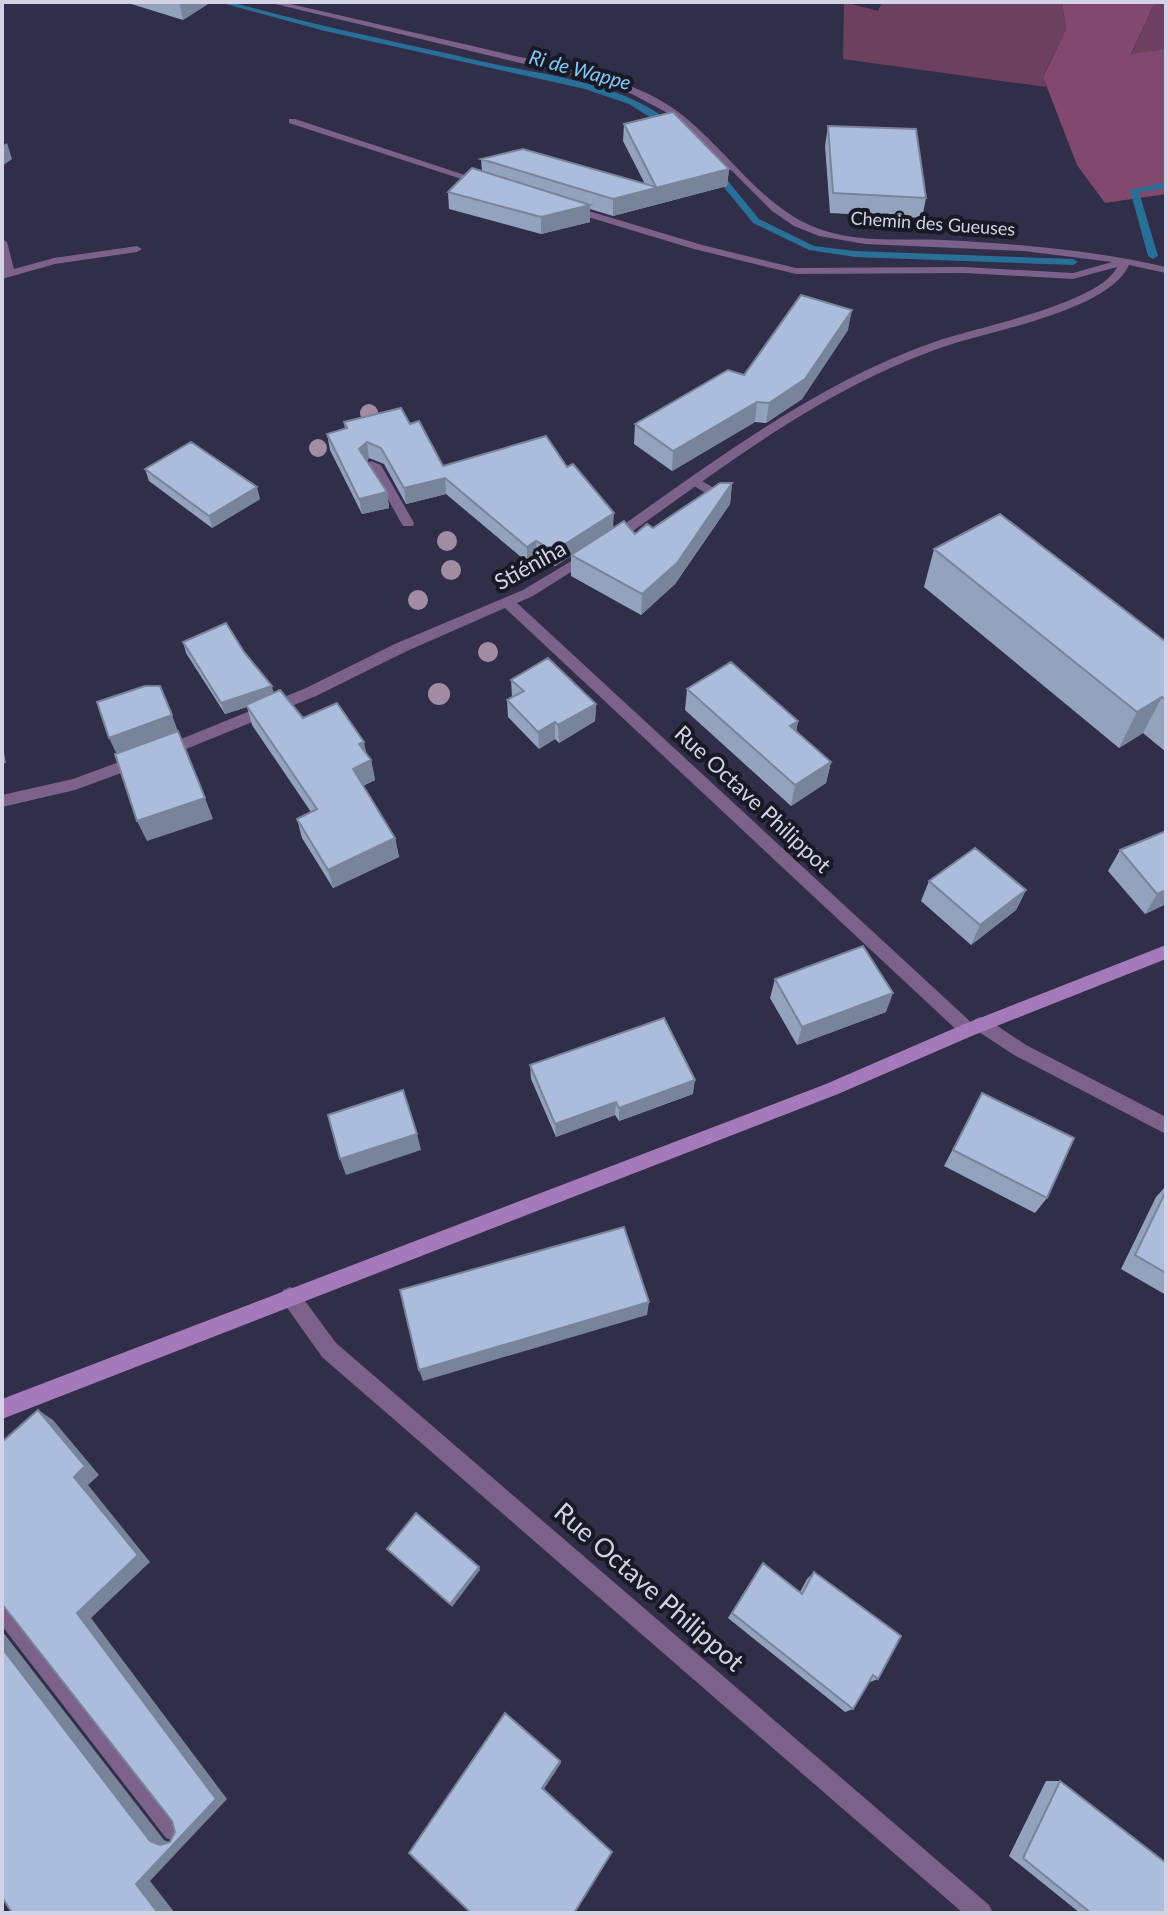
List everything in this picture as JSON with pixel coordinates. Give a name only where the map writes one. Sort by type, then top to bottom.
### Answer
[{"type":"street","name":"Chemin des Gueuses","points":[[271,2],[591,77],[654,100],[704,136],[761,196],[792,220],[823,234],[862,240],[1060,250],[1126,260],[1166,270]]},
{"type":"street","points":[[292,121],[493,186]]},
{"type":"street","name":"Chemin des Gueuses","points":[[558,205],[698,247],[796,271],[964,270],[1073,276],[1126,260]]},
{"type":"street","points":[[2,242],[6,275],[54,261],[137,249]]},
{"type":"street","name":"Stiéniha","points":[[2,801],[75,784],[175,748],[311,692],[402,647],[528,593],[612,540],[812,401],[942,343],[1007,326],[1092,293],[1117,278],[1126,260]]},
{"type":"street","points":[[376,465],[408,523]]},
{"type":"street","points":[[695,481],[724,499]]},
{"type":"street","name":"Rue Octave Philippot","points":[[507,602],[975,1027],[1166,1126]]},
{"type":"street","points":[[2,1409],[832,1089],[975,1027],[1166,952]]},
{"type":"street","name":"Rue Octave Philippot","points":[[290,1296],[329,1350],[981,1913]]},
{"type":"street","points":[[2,1609],[174,1830]]},
{"type":"shaded area","points":[[844,2],[878,11],[882,2],[1062,2],[1066,29],[1043,76],[1046,87],[843,59]]},
{"type":"shaded area","points":[[1062,2],[1155,2],[1131,54],[1166,49],[1166,194],[1105,203],[1077,165],[1043,77],[1066,29]]},
{"type":"shaded area","points":[[1155,2],[1166,2],[1166,49],[1131,55]]},
{"type":"building","points":[[673,112],[729,169],[613,199],[481,159],[523,149],[656,187],[624,124]]},
{"type":"building","points":[[828,126],[916,129],[926,198],[833,193]]},
{"type":"building","points":[[472,168],[590,205],[541,217],[448,192]]},
{"type":"building","points":[[801,295],[852,310],[805,379],[769,403],[757,402],[673,451],[635,424],[728,370],[744,375]]},
{"type":"building","points":[[401,408],[410,424],[419,421],[443,466],[546,436],[567,467],[573,464],[614,513],[554,551],[536,541],[527,547],[445,478],[404,488],[381,448],[367,442],[359,449],[387,492],[359,499],[327,434],[347,428],[344,422]]},
{"type":"building","points":[[191,442],[257,487],[209,516],[145,469]]},
{"type":"building","points":[[720,483],[732,483],[677,563],[642,594],[571,555],[624,521],[635,534],[647,524],[653,528]]},
{"type":"building","points":[[1000,514],[1166,642],[1166,700],[1162,697],[1137,712],[934,549]]},
{"type":"building","points":[[226,623],[244,652],[272,686],[221,703],[183,642]]},
{"type":"building","points":[[548,658],[596,704],[538,732],[507,700],[524,691],[511,680]]},
{"type":"building","points":[[731,662],[798,721],[790,726],[831,762],[795,785],[687,689]]},
{"type":"building","points":[[145,686],[160,686],[172,715],[109,738],[97,702]]},
{"type":"building","points":[[280,690],[303,718],[337,703],[364,742],[359,744],[371,760],[353,769],[395,838],[328,870],[297,819],[317,809],[246,705]]},
{"type":"building","points":[[178,731],[205,798],[137,821],[115,754]]},
{"type":"building","points":[[1166,831],[1166,890],[1157,894],[1120,850]]},
{"type":"building","points":[[975,848],[1026,890],[980,925],[929,881]]},
{"type":"building","points":[[863,946],[893,993],[802,1027],[775,979]]},
{"type":"building","points":[[664,1018],[695,1080],[619,1108],[616,1102],[555,1124],[530,1065]]},
{"type":"building","points":[[403,1090],[417,1134],[340,1159],[328,1115]]},
{"type":"building","points":[[982,1093],[1074,1138],[1047,1198],[953,1150]]},
{"type":"building","points":[[1166,1191],[1166,1273],[1135,1255]]},
{"type":"building","points":[[624,1227],[649,1302],[419,1370],[400,1290]]},
{"type":"building","points":[[38,1410],[85,1466],[74,1477],[138,1555],[77,1613],[216,1799],[136,1884],[158,1913],[12,1913],[2,1897],[2,1648],[150,1841],[160,1845],[170,1842],[175,1832],[172,1821],[2,1604],[2,1442]]},
{"type":"building","points":[[416,1513],[479,1567],[450,1604],[387,1549]]},
{"type":"building","points":[[763,1563],[802,1594],[814,1572],[901,1636],[878,1679],[873,1675],[853,1709],[732,1613]]},
{"type":"building","points":[[505,1713],[560,1761],[542,1788],[612,1852],[574,1913],[471,1913],[409,1853]]},
{"type":"building","points":[[1060,1781],[1166,1863],[1166,1913],[1091,1913],[1023,1858]]},
{"type":"waterway","name":"Ri de Wappe","points":[[222,2],[588,87],[632,102],[670,126]]},
{"type":"waterway","name":"Ri de Wappe","points":[[716,172],[756,221],[812,248],[855,254],[1073,262]]},
{"type":"waterway","name":"Ri de Wappe","points":[[1153,256],[1134,190],[1166,185]]}]
